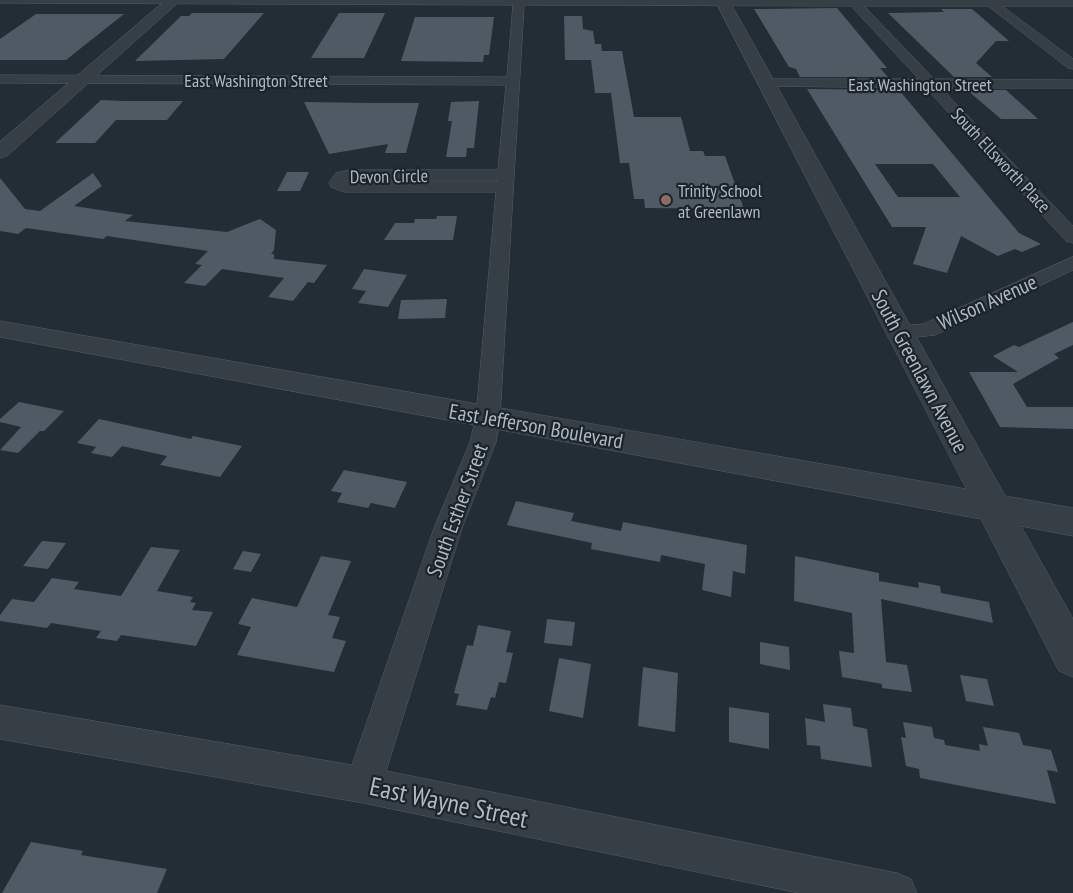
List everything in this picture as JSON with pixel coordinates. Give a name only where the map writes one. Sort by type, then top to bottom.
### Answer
[{"type":"street","points":[[0,0],[1073,3]]},
{"type":"street","points":[[0,152],[174,0]]},
{"type":"street","name":"South Esther Street","points":[[363,785],[448,528],[483,442],[488,417],[519,1]]},
{"type":"street","name":"South Greenlawn Avenue","points":[[723,1],[1073,658]]},
{"type":"street","points":[[988,1],[1073,65]]},
{"type":"street","name":"South Ellsworth Place","points":[[854,2],[1073,237]]},
{"type":"street","name":"East Washington Street","points":[[0,80],[512,81]]},
{"type":"street","name":"East Washington Street","points":[[766,83],[1073,84]]},
{"type":"street","name":"Devon Circle","points":[[350,175],[505,181],[344,187],[337,183],[342,177],[350,175]]},
{"type":"street","name":"Wilson Avenue","points":[[899,332],[927,330],[1073,264]]},
{"type":"street","name":"East Jefferson Boulevard","points":[[0,329],[1073,522]]},
{"type":"street","name":"East Wayne Street","points":[[0,722],[363,785],[897,893]]},
{"type":"building","points":[[837,8],[887,68],[880,68],[888,77],[800,77],[796,69],[789,67],[754,9]]},
{"type":"building","points":[[941,9],[972,9],[1009,41],[996,41],[976,63],[992,77],[954,77],[888,13],[944,12]]},
{"type":"building","points":[[192,13],[264,13],[224,59],[135,61],[181,16],[189,16]]},
{"type":"building","points":[[339,13],[385,13],[364,58],[311,58]]},
{"type":"building","points":[[36,14],[124,14],[66,60],[0,60],[0,39]]},
{"type":"building","points":[[564,16],[582,16],[583,29],[593,31],[595,44],[601,44],[602,51],[622,51],[634,117],[681,117],[690,151],[703,151],[705,156],[725,156],[744,209],[645,208],[644,199],[634,199],[629,163],[620,163],[611,93],[595,93],[591,60],[565,60]]},
{"type":"building","points":[[415,17],[494,17],[489,55],[484,55],[483,62],[401,61]]},
{"type":"building","points":[[807,89],[899,90],[1019,233],[1041,244],[1022,252],[1015,249],[998,256],[961,236],[947,273],[913,264],[926,227],[892,227]],"holes":[[[875,164],[933,164],[960,197],[898,197]]]},
{"type":"building","points":[[967,90],[1006,90],[1038,119],[1001,119]]},
{"type":"building","points":[[101,100],[183,101],[167,120],[116,120],[95,143],[55,143]]},
{"type":"building","points":[[479,101],[474,148],[467,148],[466,157],[446,157],[452,121],[448,121],[451,102]]},
{"type":"building","points":[[304,102],[419,103],[406,153],[385,153],[388,144],[329,154]]},
{"type":"building","points":[[287,172],[309,172],[300,191],[277,191]]},
{"type":"building","points":[[93,173],[102,186],[74,206],[133,215],[125,221],[227,232],[260,219],[276,230],[274,250],[271,254],[274,254],[274,259],[327,265],[314,283],[308,282],[293,301],[268,297],[284,278],[222,269],[205,286],[184,283],[202,265],[195,264],[208,251],[107,236],[103,239],[26,228],[18,234],[0,231],[0,178],[25,209],[40,211]]},
{"type":"building","points":[[437,216],[457,216],[453,240],[384,240],[395,223],[414,223],[415,219],[436,219]]},
{"type":"building","points":[[364,269],[407,275],[388,307],[358,303],[366,291],[352,289]]},
{"type":"building","points":[[447,299],[445,318],[398,319],[401,300]]},
{"type":"building","points":[[1073,322],[1073,345],[1054,354],[1059,358],[1013,384],[1027,407],[1073,407],[1073,429],[1000,427],[969,372],[1018,372],[993,356],[1014,345],[1019,347]]},
{"type":"building","points":[[19,402],[64,411],[18,453],[0,450],[21,427],[0,422],[0,419]]},
{"type":"building","points":[[99,419],[191,439],[193,436],[242,446],[220,477],[160,465],[167,456],[122,446],[112,457],[91,453],[96,447],[77,443]]},
{"type":"building","points":[[344,470],[407,482],[395,508],[371,503],[368,508],[337,502],[342,493],[331,491]]},
{"type":"building","points":[[516,501],[574,513],[571,521],[621,531],[623,522],[747,545],[745,574],[733,571],[731,597],[702,590],[705,564],[661,555],[660,562],[591,549],[592,543],[507,525]]},
{"type":"building","points":[[42,541],[66,543],[48,569],[23,566]]},
{"type":"building","points":[[151,547],[180,550],[157,591],[193,597],[190,602],[196,603],[192,610],[213,612],[196,646],[121,635],[117,641],[96,638],[101,631],[51,623],[47,628],[0,621],[0,615],[12,599],[34,602],[52,578],[79,582],[74,589],[121,596]]},
{"type":"building","points":[[243,551],[261,554],[251,572],[233,569]]},
{"type":"building","points":[[321,556],[351,561],[328,615],[340,617],[332,638],[346,641],[334,672],[237,655],[251,627],[238,624],[252,598],[297,607]]},
{"type":"building","points":[[795,556],[879,573],[879,581],[919,588],[918,582],[940,586],[941,593],[989,602],[993,623],[881,599],[886,662],[907,665],[912,692],[882,688],[882,684],[842,677],[839,651],[854,653],[852,613],[794,601]]},
{"type":"building","points":[[547,619],[575,622],[572,646],[544,643]]},
{"type":"building","points":[[478,625],[511,631],[506,652],[513,653],[506,683],[499,682],[495,698],[491,697],[487,710],[456,705],[459,694],[454,693],[467,645],[473,646]]},
{"type":"building","points":[[760,642],[789,647],[790,670],[760,664]]},
{"type":"building","points":[[559,658],[591,664],[583,718],[549,711]]},
{"type":"building","points":[[643,667],[678,673],[675,732],[638,726]]},
{"type":"building","points":[[960,675],[987,679],[994,706],[966,701]]},
{"type":"building","points":[[823,704],[851,708],[853,726],[867,729],[872,767],[821,759],[820,746],[807,745],[805,718],[825,722]]},
{"type":"building","points":[[729,707],[769,713],[769,749],[729,742]]},
{"type":"building","points":[[903,722],[932,727],[934,738],[944,740],[945,745],[980,751],[979,744],[988,746],[983,727],[1019,733],[1023,745],[1051,750],[1058,772],[1047,770],[1056,804],[920,778],[919,769],[906,766],[901,737],[906,738]]},
{"type":"building","points":[[31,842],[83,851],[81,855],[167,869],[157,893],[2,893]]},
{"type":"place","name":"Trinity School at Greenlawn","points":[[666,200]]}]
